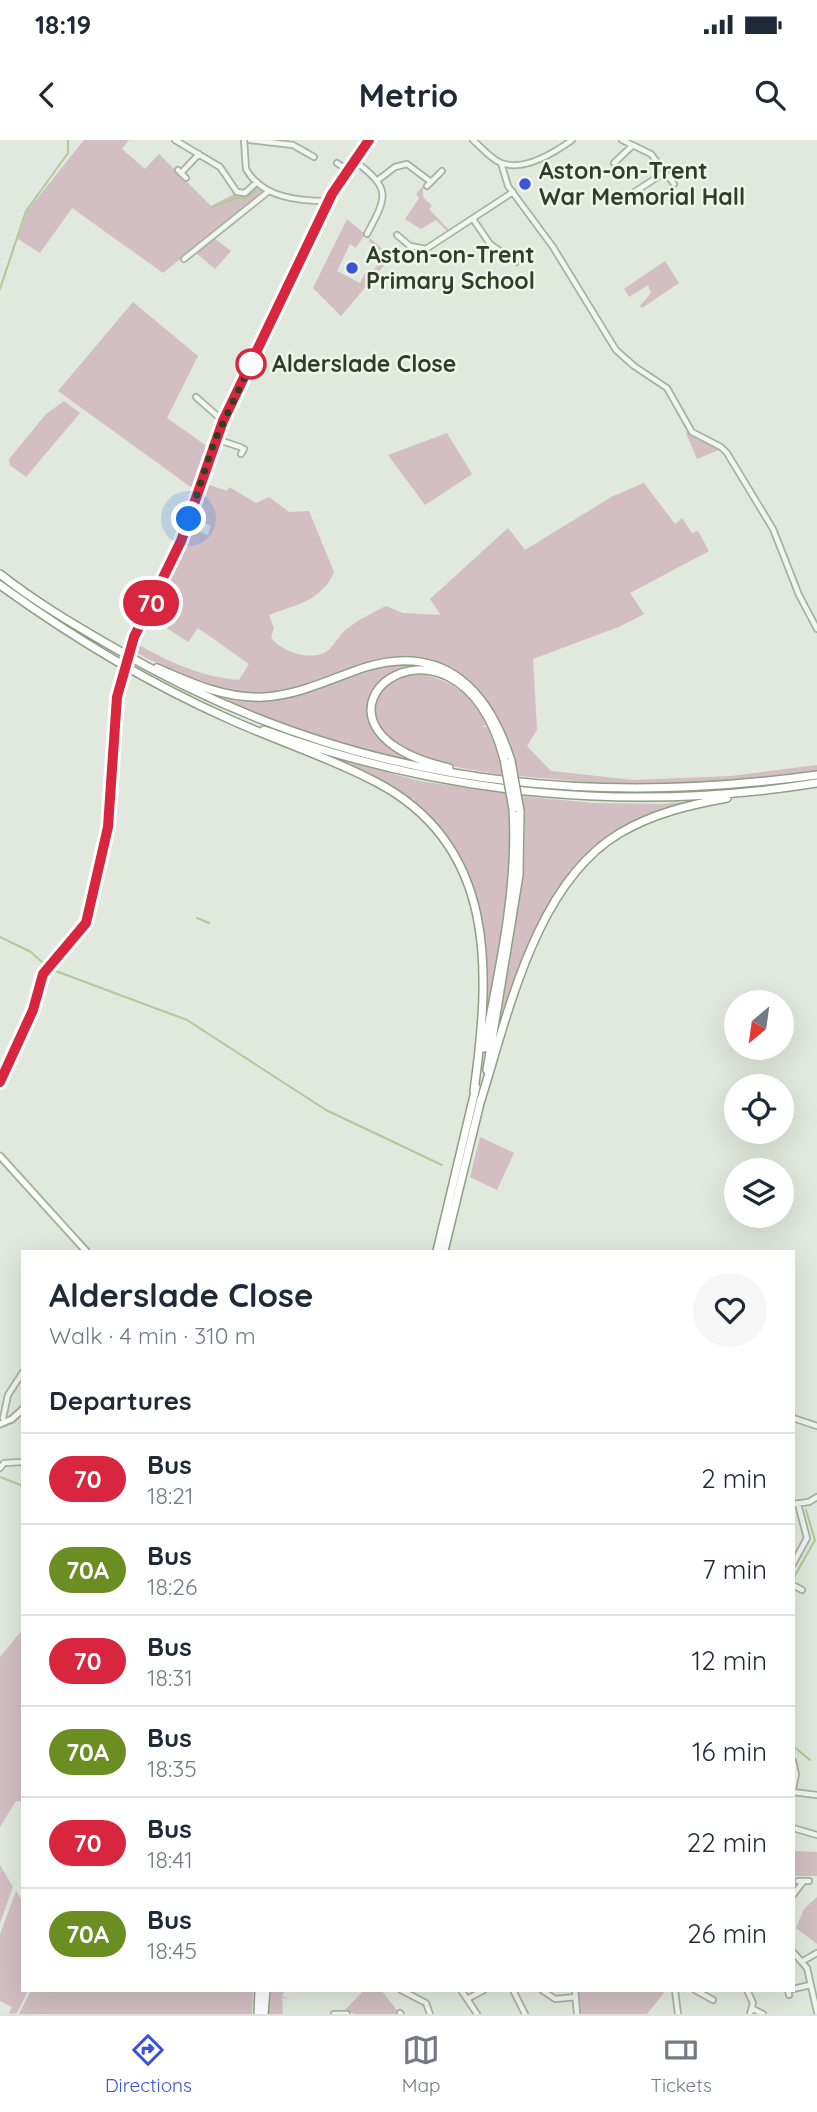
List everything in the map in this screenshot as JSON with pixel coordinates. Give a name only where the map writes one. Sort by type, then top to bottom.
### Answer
[{"type":"highway","points":[[0,573],[57,614],[133,659],[213,700],[325,742],[423,768],[504,781],[651,791],[718,787],[817,775]]},
{"type":"highway","points":[[0,585],[72,635],[154,682],[230,720],[377,782],[415,808],[444,840],[466,878],[481,929],[484,996],[474,1091]]},
{"type":"highway","points":[[133,659],[211,690],[254,698],[294,693],[385,663],[413,661],[432,664],[461,678],[479,694],[499,728],[517,810],[520,856],[513,916],[480,1103],[444,1250]]},
{"type":"highway","points":[[504,781],[424,762],[391,746],[373,721],[372,704],[377,691],[389,677],[407,670],[430,671],[448,678],[464,688],[480,706],[507,760]]},
{"type":"highway","points":[[154,682],[241,720],[311,746],[376,765],[453,781],[534,793],[614,798],[751,793]]},
{"type":"highway","points":[[480,1103],[529,957],[551,909],[577,870],[604,844],[649,818],[690,805],[817,783]]},
{"type":"highway","points":[[437,1250],[474,1091],[509,899],[517,810]]},
{"type":"highway","points":[[258,2014],[259,1992]]},
{"type":"highway","points":[[264,2014],[265,1992]]},
{"type":"main road","points":[[0,1156],[84,1249]]},
{"type":"main road","points":[[2,1421],[21,1413]]},
{"type":"street","points":[[175,140],[220,167],[237,192],[245,193],[257,182]]},
{"type":"street","points":[[244,140],[245,166],[257,182],[269,191],[296,199],[328,201]]},
{"type":"street","points":[[250,140],[283,148],[300,148],[305,158],[314,157]]},
{"type":"street","points":[[0,1082],[33,1010],[43,974],[86,923],[108,827],[120,684],[134,637],[181,541],[223,421],[328,201],[369,140]]},
{"type":"street","points":[[474,140],[501,163],[528,163],[572,140]]},
{"type":"street","points":[[622,140],[651,154],[674,184]]},
{"type":"street","points":[[619,162],[632,146]]},
{"type":"street","points":[[186,178],[180,171],[199,153]]},
{"type":"street","points":[[355,161],[378,180],[384,200],[369,225],[367,234]]},
{"type":"street","points":[[337,163],[347,170]]},
{"type":"street","points":[[501,163],[503,176],[553,247],[616,350],[667,388],[692,432],[727,453],[773,529],[799,595],[817,629]]},
{"type":"street","points":[[378,180],[395,167],[407,164],[429,184],[442,171]]},
{"type":"street","points":[[635,194],[665,172]]},
{"type":"street","points":[[184,259],[269,191]]},
{"type":"street","points":[[397,234],[414,248],[426,249],[513,192]]},
{"type":"street","points":[[473,219],[490,244],[516,262]]},
{"type":"street","points":[[196,397],[223,421]]},
{"type":"street","points":[[216,439],[244,449],[241,454]]},
{"type":"street","points":[[2,1421],[8,1395],[21,1375]]},
{"type":"street","points":[[795,1419],[817,1426]]},
{"type":"street","points":[[0,1468],[4,1463],[21,1462]]},
{"type":"street","points":[[795,1560],[807,1538],[795,1504],[817,1497]]},
{"type":"street","points":[[795,1586],[802,1590]]},
{"type":"street","points":[[795,1790],[817,1795]]},
{"type":"street","points":[[795,1829],[817,1835]]},
{"type":"street","points":[[795,1892],[804,1881]]},
{"type":"street","points":[[803,1961],[817,1953]]},
{"type":"street","points":[[795,1954],[803,1961],[817,2012]]},
{"type":"street","points":[[795,1989],[810,1984]]},
{"type":"street","points":[[405,1992],[426,2003],[430,2014]]},
{"type":"street","points":[[463,1992],[477,2014]]},
{"type":"street","points":[[469,1998],[480,1992]]},
{"type":"street","points":[[514,1992],[525,2014]]},
{"type":"street","points":[[545,1992],[556,1999],[576,1997]]},
{"type":"street","points":[[575,1992],[577,2014]]},
{"type":"street","points":[[675,1992],[678,2014]]},
{"type":"street","points":[[700,1992],[711,1997]]},
{"type":"street","points":[[747,1992],[751,2012],[763,2014]]},
{"type":"street","points":[[334,2014],[347,2014]]},
{"type":"shaded area","points":[[84,140],[129,140],[122,149],[145,169],[159,154],[211,206],[234,194],[247,195],[257,187],[263,191],[163,273],[72,208],[40,253],[18,239],[27,211]]},
{"type":"shaded area","points":[[423,186],[423,197],[432,206],[429,209],[450,231],[436,220],[421,229],[405,219],[419,198],[416,194]]},
{"type":"shaded area","name":"Aston-on-Trent Primary School","points":[[347,219],[365,234],[356,248],[350,244],[337,271],[360,283],[365,273],[372,271],[381,262],[373,258],[375,255],[380,256],[381,251],[369,241],[370,238],[391,257],[341,316],[313,288]]},
{"type":"shaded area","points":[[214,238],[231,251],[215,269],[195,252]]},
{"type":"shaded area","points":[[665,261],[679,283],[642,308],[640,306],[651,293],[648,285],[629,297],[624,289]]},
{"type":"shaded area","points":[[133,302],[198,356],[167,418],[208,447],[195,490],[58,391]]},
{"type":"shaded area","points":[[64,401],[80,413],[26,477],[10,465],[9,459],[46,414]]},
{"type":"shaded area","points":[[685,431],[719,450],[697,459]]},
{"type":"shaded area","points":[[447,433],[472,474],[425,505],[388,455]]},
{"type":"shaded area","points":[[204,483],[227,491],[229,487],[256,503],[269,497],[289,512],[309,511],[334,572],[329,582],[315,596],[269,615],[274,628],[271,638],[276,643],[296,654],[312,656],[326,652],[348,628],[386,606],[403,613],[441,615],[430,599],[508,528],[525,550],[613,496],[644,483],[675,524],[682,518],[692,533],[698,531],[709,551],[630,593],[644,614],[621,626],[533,659],[537,730],[527,746],[551,771],[634,780],[731,776],[817,765],[817,771],[737,781],[636,786],[519,776],[511,749],[487,701],[471,682],[451,667],[428,658],[402,656],[372,661],[288,689],[259,693],[226,690],[162,666],[133,651],[136,643],[160,656],[212,676],[239,680],[249,664],[198,628],[188,642],[161,624],[165,607],[169,606],[160,595],[189,528],[208,535],[211,526],[193,518]]},
{"type":"shaded area","points":[[398,664],[431,667],[406,668],[388,675],[376,686],[370,701],[371,717],[379,733],[393,748],[414,761],[300,731],[192,686],[239,699],[274,700],[310,692]]},
{"type":"shaded area","points":[[410,672],[446,682],[473,702],[486,725],[482,727],[487,727],[501,759],[503,775],[427,759],[391,741],[380,729],[376,704],[381,691],[390,682]]},
{"type":"shaded area","points":[[324,755],[419,781],[506,793],[512,823],[508,891],[485,1028],[488,983],[485,938],[475,894],[456,853],[413,803],[414,798],[409,800],[373,777]]},
{"type":"shaded area","points":[[520,796],[594,803],[662,804],[710,799],[637,821],[574,871],[569,870],[571,874],[553,900],[494,1047],[524,871],[525,822]]},
{"type":"shaded area","points":[[480,1137],[514,1153],[497,1190],[470,1177]]},
{"type":"shaded area","points":[[21,1631],[21,1802],[16,1801],[0,1827],[0,1657]]},
{"type":"shaded area","points":[[795,1851],[817,1852],[817,1876],[795,1876]]},
{"type":"shaded area","points":[[0,1865],[13,1887],[0,1923]]},
{"type":"shaded area","points":[[16,1891],[21,1899],[21,1992],[27,1992],[17,2013],[9,2014],[12,2007],[0,2001],[0,1934]]},
{"type":"shaded area","points":[[817,1897],[817,1944],[796,1928],[804,1909]]},
{"type":"shaded area","points":[[30,1992],[253,1992],[252,2014],[19,2014]]},
{"type":"shaded area","points":[[269,1992],[284,1992],[282,1996],[289,1999],[282,1998],[283,2014],[268,2014]]},
{"type":"shaded area","points":[[362,1992],[383,1992],[400,2014],[355,2014],[345,2010]]},
{"type":"shaded area","points":[[578,1992],[664,1993],[647,2014],[579,2013]]},
{"type":"waterway","points":[[0,289],[26,211],[68,153],[68,140]]},
{"type":"waterway","points":[[238,198],[246,198],[255,191]]},
{"type":"waterway","points":[[212,207],[236,198]]},
{"type":"waterway","points":[[197,918],[209,923]]},
{"type":"waterway","points":[[0,937],[31,952],[44,964]]},
{"type":"waterway","points":[[53,970],[187,1020],[326,1110],[442,1165]]},
{"type":"waterway","points":[[0,1477],[21,1485]]},
{"type":"waterway","points":[[795,1575],[815,1540],[806,1510]]},
{"type":"waterway","points":[[795,1748],[810,1760]]},
{"type":"bus line","name":"70","points":[[0,1082],[33,1010],[43,974],[77,937],[86,923],[108,827],[117,697],[134,637],[181,541],[223,421],[332,194],[369,140]]},
{"type":"place","name":"Aston-on-Trent War Memorial Hall","points":[[525,184]]},
{"type":"place","name":"Aston-on-Trent Primary School","points":[[352,268]]},
{"type":"place","name":"Alderslade Close","points":[[251,364]]},
{"type":"route","points":[[189,519],[214,442],[251,364]]}]
